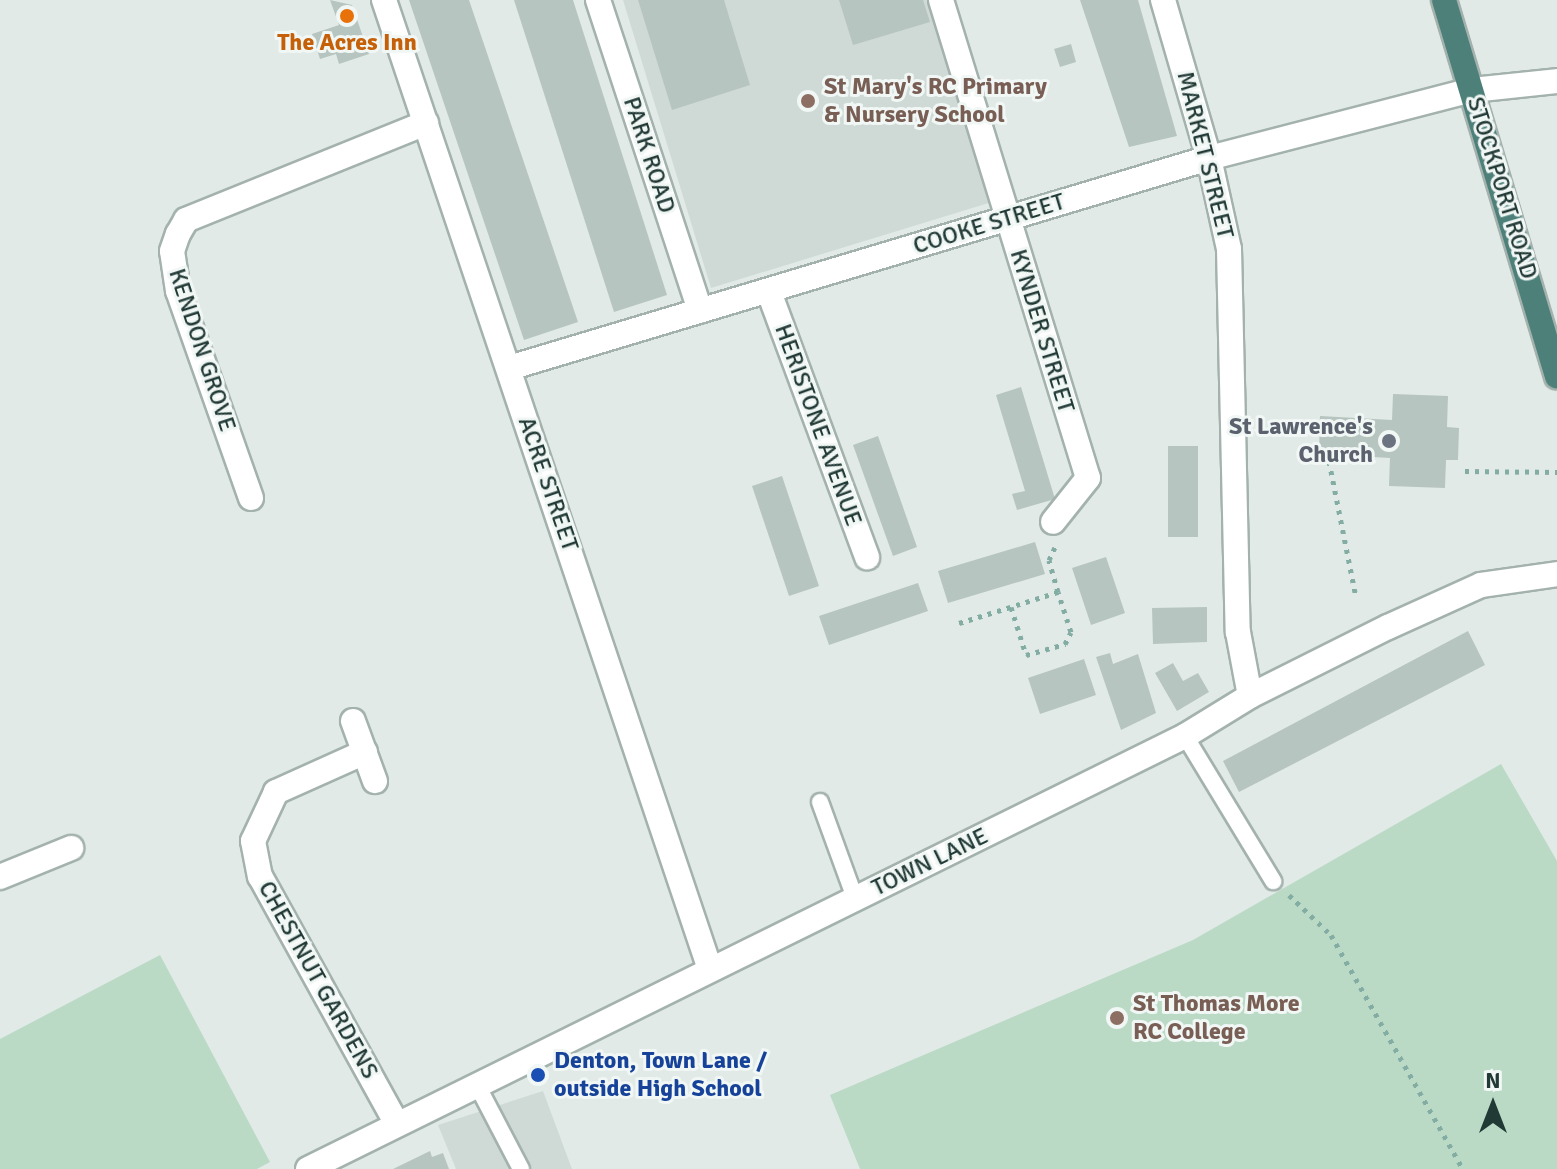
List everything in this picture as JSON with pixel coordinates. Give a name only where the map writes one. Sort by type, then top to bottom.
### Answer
[{"type":"highway","name":"STOCKPORT ROAD","points":[[1444,0],[1557,376]]},
{"type":"street","name":"ACRE STREET","points":[[384,0],[710,969]]},
{"type":"street","name":"PARK ROAD","points":[[598,0],[700,311]]},
{"type":"street","name":"KYNDER STREET","points":[[941,0],[1088,478],[1053,522]]},
{"type":"street","name":"MARKET STREET","points":[[1163,0],[1209,158],[1229,249],[1238,632],[1250,696]]},
{"type":"street","name":"COOKE STREET","points":[[509,368],[1209,158],[1472,90],[1557,81]]},
{"type":"street","name":"KENDON GROVE","points":[[251,498],[178,291],[172,251],[178,234],[186,220],[426,123]]},
{"type":"street","name":"HERISTONE AVENUE","points":[[769,292],[867,557]]},
{"type":"street","name":"TOWN LANE","points":[[308,1169],[396,1122],[1185,736],[1250,696],[1481,585],[1557,574]]},
{"type":"street","points":[[353,721],[375,781]]},
{"type":"street","name":"CHESTNUT GARDENS","points":[[365,752],[276,792],[253,841],[260,876],[396,1122]]},
{"type":"street","points":[[0,877],[71,848]]},
{"type":"lane","points":[[1185,736],[1273,881]]},
{"type":"lane","points":[[820,802],[855,898]]},
{"type":"lane","points":[[476,1083],[521,1169]]},
{"type":"path","points":[[1329,461],[1356,597]]},
{"type":"path","points":[[1465,471],[1557,472]]},
{"type":"path","points":[[1011,607],[1026,655],[1065,644],[1071,632],[1049,560],[1059,539],[1053,522]]},
{"type":"path","points":[[959,623],[1058,592]]},
{"type":"path","points":[[1273,881],[1331,935],[1463,1169]]},
{"type":"shaded area","name":"St Mary's RC Primary & Nursery School","points":[[623,0],[930,0],[992,202],[711,288]]},
{"type":"shaded area","points":[[543,1091],[572,1169],[456,1169],[438,1125]]},
{"type":"green space","points":[[1501,764],[1557,861],[1557,1169],[860,1169],[830,1095],[1193,940]]},
{"type":"green space","points":[[160,955],[270,1162],[257,1169],[0,1169],[0,1039]]},
{"type":"building","points":[[330,0],[352,5],[369,54],[339,64],[336,54],[320,59],[312,34],[339,25]]},
{"type":"building","points":[[409,0],[469,0],[578,322],[524,340]]},
{"type":"building","points":[[514,0],[573,0],[667,295],[614,312]]},
{"type":"building","points":[[638,0],[724,0],[750,85],[672,110]]},
{"type":"building","points":[[839,0],[923,0],[930,22],[853,45]]},
{"type":"building","points":[[1080,0],[1138,0],[1177,136],[1129,147]]},
{"type":"building","points":[[1071,44],[1076,62],[1060,67],[1054,49]]},
{"type":"building","points":[[1021,387],[1055,499],[1017,510],[1012,494],[1025,491],[996,395]]},
{"type":"building","name":"St Lawrence's Church","points":[[1393,394],[1448,396],[1447,427],[1459,428],[1458,460],[1446,460],[1445,488],[1389,486],[1390,458],[1319,454],[1320,416],[1392,420]]},
{"type":"building","points":[[878,436],[917,547],[893,556],[853,445]]},
{"type":"building","points":[[1168,446],[1198,446],[1198,537],[1168,537]]},
{"type":"building","points":[[782,476],[819,586],[789,596],[752,486]]},
{"type":"building","points":[[1035,542],[1045,574],[948,603],[938,571]]},
{"type":"building","points":[[1106,557],[1125,613],[1091,625],[1072,568]]},
{"type":"building","points":[[918,583],[928,611],[829,645],[819,616]]},
{"type":"building","points":[[1207,607],[1207,642],[1153,644],[1152,608]]},
{"type":"building","points":[[1468,631],[1485,665],[1239,792],[1223,761]]},
{"type":"building","points":[[1110,653],[1113,664],[1138,654],[1156,713],[1121,730],[1096,657]]},
{"type":"building","points":[[1084,659],[1096,695],[1040,714],[1028,678]]},
{"type":"building","points":[[1173,663],[1183,681],[1198,673],[1209,692],[1177,711],[1155,673]]},
{"type":"building","points":[[430,1151],[432,1157],[443,1153],[449,1169],[393,1169]]},
{"type":"place","name":"The Acres Inn","points":[[347,16]]},
{"type":"place","name":"St Mary's RC Primary & Nursery School","points":[[808,101]]},
{"type":"place","name":"St Lawrence's Church","points":[[1389,441]]},
{"type":"place","name":"St Thomas More RC College","points":[[1117,1018]]},
{"type":"place","name":"Denton, Town Lane / outside High School","points":[[538,1075]]}]
